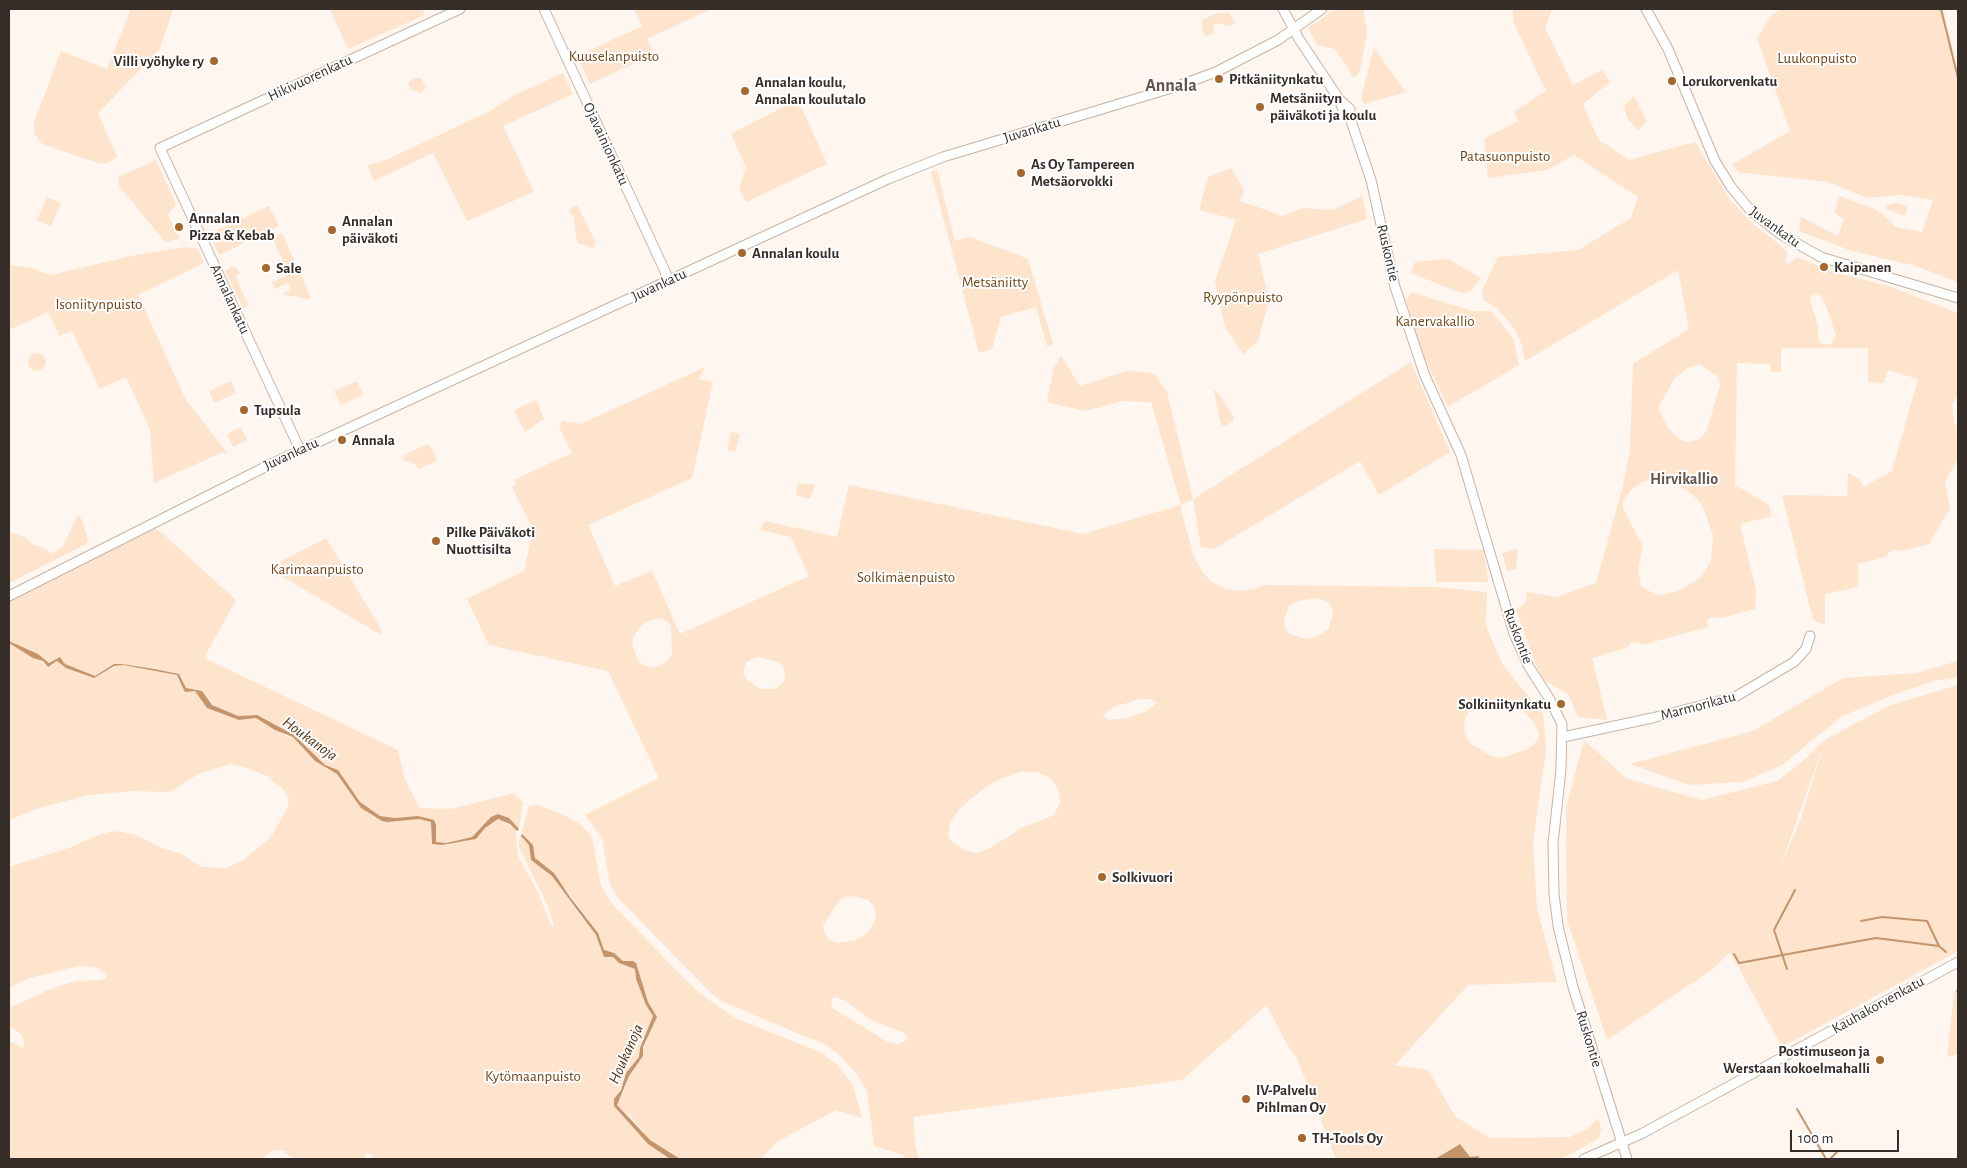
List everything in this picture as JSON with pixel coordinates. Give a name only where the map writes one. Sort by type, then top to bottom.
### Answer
[{"type":"main road","name":"Hikivuorenkatu","points":[[160,148],[460,9]]},
{"type":"main road","name":"Ojavainionkatu","points":[[544,9],[669,280]]},
{"type":"main road","points":[[1283,9],[1294,29]]},
{"type":"main road","name":"Juvankatu","points":[[9,596],[145,526],[300,450],[903,172],[988,143],[1183,84],[1216,72],[1256,52],[1322,9]]},
{"type":"main road","name":"Juvankatu","points":[[1646,9],[1662,36],[1714,161],[1731,187],[1751,211],[1780,234],[1821,257],[1958,298]]},
{"type":"main road","name":"Ruskontie","points":[[1294,29],[1339,100],[1349,108],[1350,118],[1371,180],[1391,271],[1420,362],[1461,455],[1514,634],[1529,667],[1555,708],[1562,724],[1563,737],[1553,844],[1554,894],[1558,926],[1573,987],[1627,1159]]},
{"type":"main road","name":"Annalankatu","points":[[160,148],[300,450]]},
{"type":"main road","name":"Marmorikatu","points":[[1563,737],[1652,718],[1734,697],[1794,662],[1806,649],[1810,636]]},
{"type":"main road","name":"Kauhakorvenkatu","points":[[1584,1159],[1621,1143],[1958,962]]},
{"type":"green space","points":[[131,9],[173,9],[160,49],[98,113],[117,156],[110,162],[101,164],[42,144],[34,133],[34,122],[61,51],[107,69]]},
{"type":"green space","points":[[330,9],[422,9],[425,15],[348,49]]},
{"type":"green space","name":"Kuuselanpuisto","points":[[634,9],[711,9],[647,39],[654,54],[590,84],[578,56],[642,26]]},
{"type":"green space","points":[[1335,9],[1363,9],[1367,32],[1360,71],[1354,78],[1335,49],[1317,45],[1308,28]]},
{"type":"green space","name":"Patasuonpuisto","points":[[1513,9],[1552,9],[1545,28],[1573,85],[1602,70],[1610,82],[1583,104],[1598,139],[1629,160],[1695,142],[1730,200],[1752,223],[1787,251],[1785,263],[1789,264],[1797,257],[1828,270],[1894,288],[1958,313],[1958,395],[1952,404],[1954,422],[1958,428],[1958,459],[1945,482],[1950,508],[1929,544],[1901,551],[1896,550],[1889,552],[1886,557],[1858,564],[1858,587],[1825,594],[1825,625],[1813,620],[1782,495],[1847,496],[1848,473],[1859,479],[1864,487],[1892,471],[1918,379],[1888,370],[1884,383],[1868,382],[1868,348],[1781,348],[1781,372],[1771,372],[1771,364],[1737,363],[1735,485],[1769,505],[1772,516],[1740,524],[1756,590],[1755,609],[1721,618],[1711,617],[1707,621],[1708,627],[1642,645],[1637,642],[1630,643],[1627,648],[1592,658],[1607,720],[1578,717],[1568,694],[1544,680],[1535,663],[1516,610],[1525,603],[1527,592],[1556,597],[1596,583],[1623,486],[1630,449],[1633,364],[1689,329],[1678,270],[1525,361],[1521,342],[1515,330],[1497,308],[1484,300],[1482,291],[1498,257],[1578,250],[1631,218],[1638,197],[1574,155],[1547,170],[1488,178],[1484,139],[1518,121],[1514,112],[1546,91],[1513,21]],"holes":[[[1816,294],[1821,296],[1825,303],[1836,335],[1833,342],[1828,345],[1822,344],[1818,339],[1818,326],[1810,300],[1811,296]],[[1700,365],[1718,376],[1720,386],[1706,432],[1698,440],[1687,442],[1679,439],[1669,429],[1658,408],[1674,379],[1687,368]],[[1656,479],[1671,482],[1688,491],[1704,509],[1713,535],[1711,561],[1700,578],[1678,591],[1660,595],[1641,586],[1638,570],[1643,546],[1623,509],[1623,502],[1630,491],[1642,482]]]},
{"type":"green space","name":"Luukonpuisto","points":[[1943,9],[1958,72],[1958,282],[1916,266],[1852,251],[1799,231],[1801,217],[1838,236],[1844,219],[1835,213],[1839,196],[1877,210],[1896,227],[1922,232],[1933,200],[1900,195],[1867,198],[1828,182],[1738,172],[1733,164],[1790,131],[1757,38],[1771,16],[1779,10]]},
{"type":"green space","points":[[1218,13],[1229,13],[1235,23],[1228,26],[1217,23],[1213,25],[1215,33],[1206,36],[1202,29],[1202,20]]},
{"type":"green space","points":[[1374,48],[1406,92],[1364,104],[1361,98]]},
{"type":"green space","points":[[563,73],[573,94],[503,126],[534,192],[467,221],[433,153],[374,181],[367,165],[384,161],[490,111],[513,96]]},
{"type":"green space","points":[[421,78],[426,87],[421,93],[410,89],[408,82]]},
{"type":"green space","points":[[1634,96],[1647,121],[1639,130],[1628,120],[1624,106]]},
{"type":"green space","points":[[791,103],[802,109],[827,164],[746,202],[739,189],[746,167],[731,134]]},
{"type":"green space","points":[[156,160],[176,204],[168,215],[180,239],[165,242],[119,186],[118,177]]},
{"type":"green space","name":"Ryypönpuisto","points":[[1231,168],[1244,190],[1240,201],[1283,216],[1303,208],[1333,210],[1362,196],[1367,219],[1258,254],[1269,299],[1258,341],[1243,354],[1225,327],[1215,281],[1236,220],[1199,210],[1208,177]]},
{"type":"green space","name":"Metsäniitty","points":[[937,170],[955,241],[971,237],[1028,259],[1053,344],[1047,346],[1036,307],[1001,317],[992,349],[979,353],[931,172]]},
{"type":"green space","points":[[47,197],[61,203],[51,226],[37,220]]},
{"type":"green space","points":[[1898,203],[1908,206],[1905,216],[1886,209],[1887,205]]},
{"type":"green space","points":[[577,205],[596,243],[593,248],[578,243],[574,218],[569,210]]},
{"type":"green space","points":[[269,206],[279,226],[219,255],[209,234]]},
{"type":"green space","points":[[282,233],[311,298],[307,299],[282,294],[291,290],[288,283],[275,289],[272,282],[289,274],[272,238]]},
{"type":"green space","name":"Isoniitynpuisto","points":[[185,247],[198,249],[204,263],[138,295],[186,400],[228,454],[221,453],[154,483],[150,429],[126,377],[100,389],[72,331],[59,336],[48,312],[9,330],[9,265],[32,268],[50,275],[136,255]]},
{"type":"green space","points":[[1448,259],[1481,278],[1470,291],[1461,293],[1411,273],[1415,262]]},
{"type":"green space","points":[[232,267],[236,268],[240,273],[236,277],[248,305],[243,308],[225,271]]},
{"type":"green space","name":"Kanervakallio","points":[[1411,292],[1473,311],[1491,311],[1513,338],[1519,365],[1448,407],[1423,355],[1406,301]]},
{"type":"green space","points":[[37,353],[43,356],[46,362],[43,368],[37,371],[31,368],[28,362],[31,356]]},
{"type":"green space","points":[[1061,356],[1080,386],[1127,371],[1151,373],[1156,376],[1167,392],[1193,499],[1181,505],[1151,402],[1122,401],[1085,411],[1047,402],[1054,367]]},
{"type":"green space","points":[[1411,362],[1450,452],[1379,495],[1360,461],[1214,549],[1201,547],[1193,499]]},
{"type":"green space","name":"Solkimäenpuisto","points":[[705,367],[699,379],[713,382],[692,478],[588,525],[615,586],[652,571],[680,634],[809,576],[791,537],[760,530],[765,521],[837,537],[849,485],[1083,534],[1181,505],[1194,557],[1203,573],[1212,582],[1225,589],[1240,591],[1255,589],[1263,585],[1437,587],[1487,592],[1486,626],[1503,665],[1543,714],[1546,750],[1533,842],[1537,909],[1557,982],[1468,985],[1395,1065],[1428,1070],[1455,1116],[1489,1138],[1570,1137],[1587,1129],[1599,1118],[1601,1129],[1599,1138],[1562,1159],[1478,1159],[1479,1157],[1470,1157],[1459,1144],[1435,1159],[1336,1159],[1297,1058],[1286,1043],[1267,1006],[1182,1080],[913,1117],[915,1144],[919,1159],[904,1159],[903,1155],[874,1146],[867,1091],[856,1073],[838,1054],[826,1045],[723,1002],[712,994],[619,899],[610,885],[602,838],[585,815],[659,778],[608,671],[489,645],[467,599],[524,571],[533,530],[512,487],[516,484],[514,480],[572,453],[559,427],[562,421],[581,424]],"holes":[[[1316,598],[1326,601],[1331,605],[1333,613],[1328,630],[1311,639],[1288,633],[1285,629],[1284,621],[1289,606],[1294,602]],[[659,618],[667,621],[671,626],[672,654],[660,666],[652,668],[643,665],[637,659],[632,643],[634,635],[645,622]],[[758,657],[778,662],[784,668],[785,680],[776,689],[760,689],[748,681],[743,673],[746,662]],[[1140,699],[1151,699],[1157,703],[1145,712],[1127,718],[1110,720],[1102,716],[1114,707]],[[1482,703],[1504,704],[1522,710],[1533,721],[1539,735],[1536,742],[1528,749],[1501,758],[1491,756],[1471,744],[1466,737],[1464,726],[1466,716],[1472,707]],[[1020,772],[1037,772],[1050,778],[1058,788],[1060,803],[1054,815],[1022,828],[988,849],[976,853],[966,851],[953,843],[948,836],[950,823],[959,809],[984,788],[1000,779]],[[852,896],[868,900],[874,906],[876,915],[874,924],[867,933],[856,940],[837,943],[829,939],[824,932],[823,925],[843,898]],[[835,997],[845,1001],[873,1021],[902,1032],[907,1036],[907,1040],[899,1044],[888,1042],[832,1008],[831,999]]]},
{"type":"green space","points":[[231,381],[236,393],[214,403],[209,391]]},
{"type":"green space","points":[[357,381],[363,395],[341,405],[334,391]]},
{"type":"green space","points":[[1216,390],[1234,417],[1233,421],[1224,426],[1221,424],[1214,391]]},
{"type":"green space","points":[[536,400],[544,419],[525,432],[514,410]]},
{"type":"green space","points":[[241,427],[247,440],[233,447],[227,434]]},
{"type":"green space","points":[[731,432],[740,434],[735,452],[727,450]]},
{"type":"green space","points":[[428,444],[432,448],[437,461],[419,469],[415,464],[403,460],[404,455]]},
{"type":"green space","points":[[798,483],[815,485],[810,499],[796,496]]},
{"type":"green space","points":[[78,515],[82,520],[88,540],[86,544],[9,583],[9,532],[26,538],[32,544],[44,548],[53,554],[63,546]]},
{"type":"green space","points":[[153,528],[161,532],[236,600],[204,658],[398,750],[405,780],[420,808],[451,809],[514,793],[523,803],[519,828],[501,814],[478,830],[472,837],[446,843],[436,842],[433,820],[418,816],[395,818],[380,816],[362,804],[336,769],[325,765],[292,734],[281,730],[261,717],[238,716],[212,705],[202,691],[186,688],[179,674],[114,664],[95,676],[65,664],[61,658],[49,663],[38,654],[9,641],[9,601]]},
{"type":"green space","name":"Karimaanpuisto","points":[[326,538],[381,629],[381,635],[268,568]]},
{"type":"green space","points":[[1434,549],[1484,550],[1488,582],[1436,582]]},
{"type":"green space","points":[[1518,549],[1516,569],[1507,571],[1502,553]]},
{"type":"green space","name":"Kytömaanpuisto","points":[[9,643],[33,658],[38,658],[46,666],[52,666],[57,661],[66,668],[94,678],[114,666],[123,665],[177,675],[185,691],[195,691],[207,708],[239,720],[256,718],[286,736],[293,737],[315,761],[337,774],[361,808],[382,821],[419,819],[431,822],[432,844],[442,845],[476,839],[488,825],[496,820],[503,820],[516,830],[517,854],[538,893],[552,927],[554,926],[549,908],[518,845],[529,806],[538,805],[562,814],[581,825],[592,837],[601,886],[613,905],[678,972],[702,995],[735,1018],[822,1053],[836,1064],[853,1085],[862,1118],[836,1110],[777,1142],[761,1159],[680,1159],[650,1140],[630,1116],[619,1108],[617,1103],[633,1071],[657,1017],[648,1002],[632,961],[623,961],[604,950],[598,933],[567,891],[535,858],[533,845],[523,838],[529,845],[531,860],[552,876],[596,935],[600,941],[600,948],[608,958],[613,957],[619,963],[635,969],[636,979],[646,1005],[653,1016],[640,1048],[639,1057],[624,1077],[614,1106],[648,1144],[670,1159],[375,1159],[370,1153],[366,1154],[363,1159],[294,1159],[282,1150],[272,1151],[261,1159],[9,1159],[9,1041],[23,1048],[24,1042],[21,1034],[9,1026],[9,1008],[53,988],[77,981],[100,980],[106,978],[107,974],[98,968],[79,966],[29,978],[9,988],[9,867],[69,848],[101,834],[116,831],[136,835],[162,848],[181,854],[202,867],[226,868],[242,861],[271,837],[287,809],[289,799],[282,788],[267,776],[245,767],[231,764],[198,774],[170,792],[134,791],[89,795],[42,807],[9,820]]},
{"type":"green space","points":[[1958,661],[1958,677],[1934,681],[1842,716],[1782,765],[1742,782],[1689,785],[1630,764],[1753,731],[1843,678],[1916,673]]},
{"type":"green space","points":[[1958,685],[1958,951],[1782,1047],[1730,952],[1713,969],[1607,1040],[1567,920],[1566,808],[1584,740],[1627,779],[1702,800],[1777,781],[1800,764],[1826,739],[1891,705]],"holes":[[[1821,754],[1800,821],[1780,868]]]},
{"type":"green space","points":[[1958,990],[1958,1054],[1947,1057],[1954,993]]},
{"type":"shaded area","points":[[9,641],[38,654],[49,663],[60,657],[65,664],[95,676],[114,664],[122,664],[179,674],[186,688],[202,691],[212,705],[238,716],[257,715],[294,735],[325,765],[338,770],[360,802],[380,816],[395,818],[418,816],[434,820],[436,825],[436,842],[446,843],[472,837],[491,817],[498,814],[509,818],[519,829],[517,831],[510,824],[498,819],[485,828],[476,839],[442,845],[432,844],[431,822],[419,819],[382,821],[361,808],[337,774],[315,761],[293,737],[275,730],[256,718],[239,720],[207,708],[195,691],[185,692],[177,675],[123,665],[114,666],[94,678],[66,668],[57,661],[48,667],[43,661],[33,658],[9,643]]},
{"type":"shaded area","points":[[522,834],[533,845],[535,858],[554,873],[598,933],[604,950],[614,953],[623,961],[633,961],[636,963],[648,1002],[657,1017],[643,1047],[643,1056],[629,1076],[617,1105],[650,1140],[680,1159],[670,1159],[648,1144],[614,1106],[614,1099],[621,1090],[626,1073],[639,1057],[640,1048],[653,1016],[646,1005],[636,979],[635,969],[619,963],[613,957],[604,957],[596,935],[552,876],[531,860],[529,845],[521,836]]},
{"type":"shaded area","points":[[1460,1144],[1470,1157],[1479,1156],[1478,1159],[1435,1159]]},
{"type":"waterway","points":[[1941,9],[1958,78]]},
{"type":"waterway","points":[[1787,969],[1774,930],[1795,890]]},
{"type":"waterway","points":[[1861,921],[1882,917],[1927,921],[1939,946],[1946,952]]},
{"type":"waterway","points":[[1734,954],[1739,963],[1876,938],[1939,946]]},
{"type":"waterway","points":[[1797,1109],[1826,1159]]},
{"type":"waterway","points":[[1830,1159],[1838,1151]]},
{"type":"place","name":"Villi vyöhyke ry","points":[[214,61]]},
{"type":"place","name":"Pitkäniitynkatu","points":[[1219,79]]},
{"type":"place","name":"Lorukorvenkatu","points":[[1672,81]]},
{"type":"place","name":"Annalan koulu, Annalan koulutalo","points":[[745,91]]},
{"type":"place","name":"Metsäniityn päiväkoti ja koulu","points":[[1260,107]]},
{"type":"place","name":"As Oy Tampereen Metsäorvokki","points":[[1021,173]]},
{"type":"place","name":"Annalan Pizza & Kebab","points":[[179,227]]},
{"type":"place","name":"Annalan päiväkoti","points":[[332,230]]},
{"type":"place","name":"Annalan koulu","points":[[742,253]]},
{"type":"place","name":"Kaipanen","points":[[1824,267]]},
{"type":"place","name":"Sale","points":[[266,268]]},
{"type":"place","name":"Tupsula","points":[[244,410]]},
{"type":"place","name":"Annala","points":[[342,440]]},
{"type":"place","name":"Pilke Päiväkoti Nuottisilta","points":[[436,541]]},
{"type":"place","name":"Solkiniitynkatu","points":[[1561,704]]},
{"type":"place","name":"Solkivuori","points":[[1102,877]]},
{"type":"place","name":"Postimuseon ja Werstaan kokoelmahalli","points":[[1880,1060]]},
{"type":"place","name":"IV-Palvelu Pihlman Oy","points":[[1246,1099]]},
{"type":"place","name":"TH-Tools Oy","points":[[1302,1138]]},
{"type":"district","name":"Annala","points":[[1171,86]]},
{"type":"district","name":"Hirvikallio","points":[[1684,479]]},
{"type":"water label","name":"Houkanoja","points":[[310,739]]},
{"type":"water label","name":"Houkanoja","points":[[626,1054]]}]
